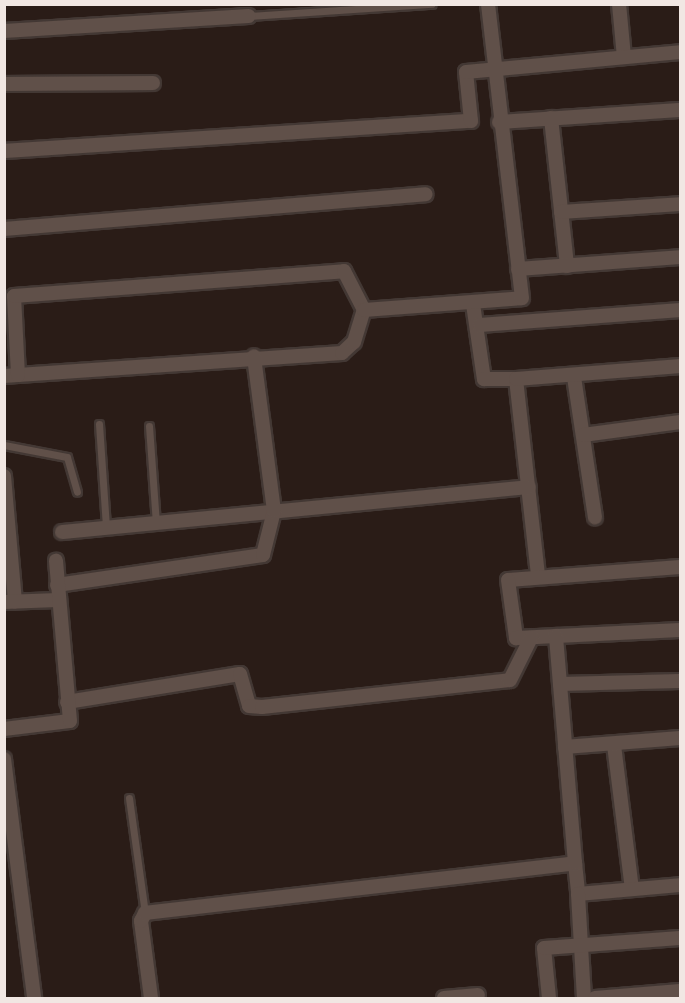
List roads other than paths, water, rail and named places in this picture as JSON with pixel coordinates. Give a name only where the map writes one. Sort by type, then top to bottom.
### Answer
[{"type":"street","points":[[364,310],[473,304],[522,298],[499,122],[488,4]]},
{"type":"street","points":[[619,4],[624,57]]},
{"type":"street","points":[[4,31],[249,16]]},
{"type":"street","points":[[4,151],[471,121],[466,72],[494,66],[681,52]]},
{"type":"street","points":[[4,84],[42,88],[153,83]]},
{"type":"street","points":[[499,122],[681,110]]},
{"type":"street","points":[[551,118],[567,266]]},
{"type":"street","points":[[4,229],[426,194]]},
{"type":"street","points":[[561,212],[681,204]]},
{"type":"street","points":[[518,269],[681,257]]},
{"type":"street","points":[[344,271],[364,310],[354,342],[342,353],[254,356],[11,375],[9,296],[344,271]]},
{"type":"street","points":[[473,304],[480,325],[484,379],[574,377],[681,366]]},
{"type":"street","points":[[480,325],[681,310]]},
{"type":"street","points":[[57,585],[251,560],[269,544],[274,511],[254,356]]},
{"type":"street","points":[[574,377],[595,517]]},
{"type":"street","points":[[516,380],[538,574]]},
{"type":"street","points":[[583,435],[681,422]]},
{"type":"street","points":[[4,476],[10,602],[58,600]]},
{"type":"street","points":[[62,532],[529,487]]},
{"type":"street","points":[[4,729],[70,721],[56,561]]},
{"type":"street","points":[[681,567],[538,574],[508,580],[516,638],[681,630]]},
{"type":"street","points":[[556,636],[578,894],[584,999]]},
{"type":"street","points":[[67,702],[240,674],[249,706],[262,707],[510,680],[531,638]]},
{"type":"street","points":[[560,684],[681,681]]},
{"type":"street","points":[[565,747],[681,738]]},
{"type":"street","points":[[614,745],[632,889]]},
{"type":"street","points":[[4,759],[8,822],[34,999]]},
{"type":"street","points":[[151,999],[141,921],[145,913],[575,863]]},
{"type":"street","points":[[578,894],[681,885]]},
{"type":"street","points":[[549,999],[544,948],[681,938]]},
{"type":"street","points":[[595,999],[681,991]]},
{"type":"street","points":[[444,999],[478,995]]},
{"type":"lane","points":[[249,16],[432,4]]},
{"type":"lane","points":[[99,424],[106,528]]},
{"type":"lane","points":[[149,426],[156,523]]},
{"type":"lane","points":[[4,445],[67,458],[77,492]]},
{"type":"lane","points":[[129,798],[145,913]]}]
